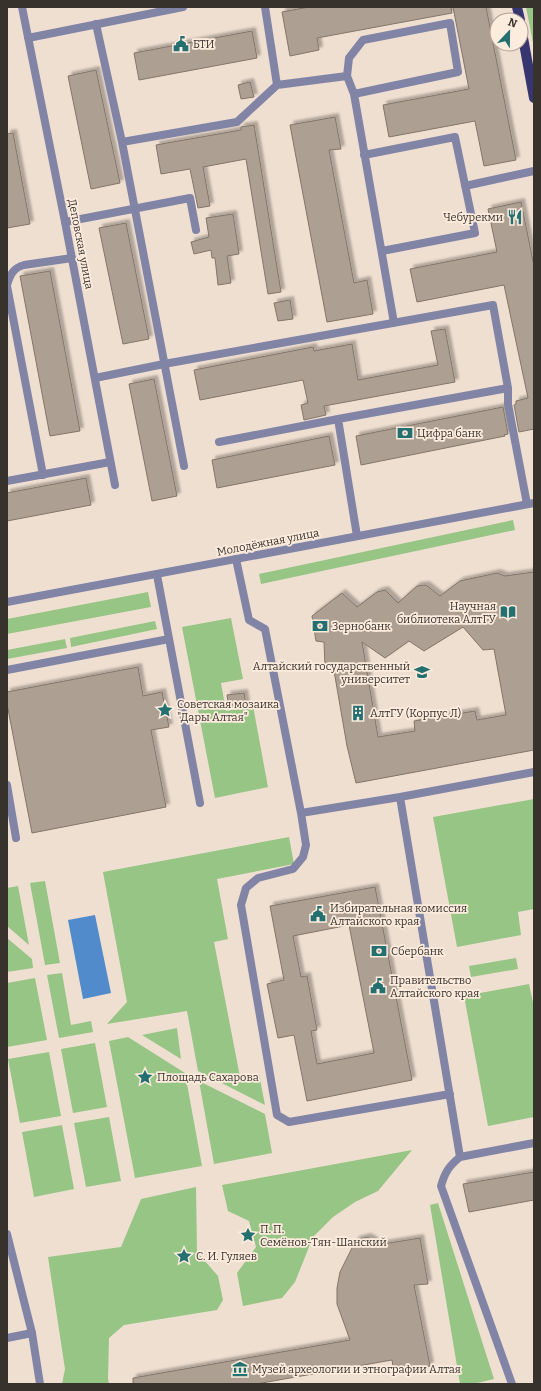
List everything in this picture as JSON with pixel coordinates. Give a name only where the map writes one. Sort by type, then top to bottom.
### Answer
[{"type":"main road","points":[[526,52],[534,98]]},
{"type":"street","name":"Деповская улица","points":[[22,7],[72,258],[115,486]]},
{"type":"street","points":[[28,38],[183,7]]},
{"type":"street","points":[[265,7],[277,85]]},
{"type":"street","points":[[96,24],[122,142],[184,466]]},
{"type":"street","points":[[354,94],[458,72],[450,24],[363,40],[349,58],[347,76],[354,94],[394,323]]},
{"type":"street","points":[[122,142],[237,122],[277,85],[347,76]]},
{"type":"street","points":[[364,155],[455,137],[475,233],[382,251]]},
{"type":"street","points":[[465,186],[534,170]]},
{"type":"street","points":[[65,222],[190,198],[196,230]]},
{"type":"street","points":[[43,475],[10,322],[8,281],[16,268],[24,265],[72,258]]},
{"type":"street","points":[[95,378],[164,364],[493,305],[508,388],[508,404],[531,503]]},
{"type":"street","points":[[219,442],[508,388]]},
{"type":"street","points":[[338,419],[357,536]]},
{"type":"street","points":[[7,481],[110,462]]},
{"type":"street","name":"Молодёжная улица","points":[[7,602],[531,503]]},
{"type":"street","points":[[236,559],[249,620],[265,629],[306,845],[303,857],[292,870],[258,878],[246,888],[241,905],[277,1115],[289,1122],[450,1094]]},
{"type":"street","points":[[157,574],[200,803]]},
{"type":"street","points":[[7,670],[169,639]]},
{"type":"street","points":[[301,813],[400,797],[534,772]]},
{"type":"street","points":[[7,785],[16,838]]},
{"type":"street","points":[[400,797],[460,1157]]},
{"type":"street","points":[[512,1384],[441,1186],[445,1174],[451,1164],[460,1157],[534,1143]]},
{"type":"street","points":[[7,1234],[32,1333],[40,1384]]},
{"type":"street","points":[[7,1338],[32,1333]]},
{"type":"green space","points":[[526,7],[534,7],[534,48],[529,22],[529,12],[527,12]]},
{"type":"green space","points":[[513,520],[515,530],[261,584],[259,574]]},
{"type":"green space","points":[[148,592],[151,607],[7,634],[7,619]]},
{"type":"green space","points":[[231,618],[243,679],[221,683],[226,711],[253,706],[268,787],[215,798],[182,627]]},
{"type":"green space","points":[[155,621],[157,629],[71,647],[70,638]]},
{"type":"green space","points":[[65,639],[67,648],[7,659],[7,650]]},
{"type":"green space","points":[[534,799],[534,909],[518,912],[521,935],[457,947],[433,817]]},
{"type":"green space","points":[[289,837],[294,864],[217,879],[228,939],[214,942],[240,1077],[259,1074],[265,1105],[198,1071],[187,1011],[107,1024],[127,1002],[103,872]]},
{"type":"green space","points":[[45,881],[60,963],[45,965],[30,883]]},
{"type":"green space","points":[[18,886],[29,945],[7,926],[7,888]]},
{"type":"green space","points":[[7,938],[32,959],[33,968],[7,972]]},
{"type":"green space","points":[[516,958],[518,969],[471,977],[469,966]]},
{"type":"green space","points":[[62,973],[71,1025],[91,1021],[93,1032],[59,1038],[47,975]]},
{"type":"green space","points":[[35,978],[47,1040],[7,1047],[7,983]]},
{"type":"green space","points":[[529,984],[534,1007],[534,1117],[488,1126],[464,996]]},
{"type":"green space","points":[[177,1028],[181,1059],[142,1035]]},
{"type":"green space","points":[[128,1037],[185,1073],[202,1166],[135,1178],[109,1041]]},
{"type":"green space","points":[[95,1043],[107,1107],[73,1113],[61,1049]]},
{"type":"green space","points":[[49,1052],[61,1116],[20,1123],[8,1059]]},
{"type":"green space","points":[[199,1081],[265,1114],[272,1153],[214,1164]]},
{"type":"green space","points":[[109,1117],[121,1181],[86,1187],[74,1123]]},
{"type":"green space","points":[[62,1125],[74,1189],[34,1197],[22,1132]]},
{"type":"green space","points":[[412,1150],[378,1191],[355,1202],[333,1217],[313,1237],[295,1282],[282,1298],[243,1306],[237,1273],[256,1247],[249,1221],[228,1211],[222,1185]]},
{"type":"green space","points":[[196,1187],[197,1252],[218,1276],[223,1300],[217,1310],[124,1325],[109,1338],[109,1384],[62,1384],[65,1369],[48,1257],[121,1247],[141,1199]]},
{"type":"green space","points":[[438,1203],[494,1379],[473,1384],[460,1384],[430,1205]]},
{"type":"water","points":[[95,915],[111,993],[83,999],[68,920]]},
{"type":"building","points":[[309,7],[451,7],[452,13],[317,38],[319,50],[290,56],[282,12]]},
{"type":"building","points":[[453,7],[486,7],[489,22],[489,52],[495,52],[516,160],[484,166],[475,121],[389,137],[383,105],[469,89]]},
{"type":"building","points":[[252,31],[257,58],[139,80],[134,53]]},
{"type":"building","points":[[96,70],[120,183],[91,189],[68,76]]},
{"type":"building","points":[[250,82],[254,97],[241,99],[238,85]]},
{"type":"building","points":[[335,117],[341,149],[329,150],[354,283],[367,280],[373,314],[327,322],[290,125]]},
{"type":"building","points":[[254,125],[281,292],[268,294],[246,159],[203,167],[210,206],[198,208],[190,169],[161,174],[156,145],[241,130],[241,127]]},
{"type":"building","points":[[13,133],[30,224],[7,228],[7,134]]},
{"type":"building","points":[[521,202],[534,266],[534,429],[519,432],[514,405],[516,404],[516,401],[528,398],[504,285],[417,302],[410,269],[497,252],[488,209]]},
{"type":"building","points":[[233,214],[239,254],[227,256],[231,283],[218,285],[215,258],[212,258],[211,250],[194,254],[191,242],[209,237],[206,218]]},
{"type":"building","points":[[126,223],[149,339],[123,344],[99,228]]},
{"type":"building","points":[[50,271],[80,431],[50,436],[20,276]]},
{"type":"building","points":[[290,300],[293,319],[278,321],[274,303]]},
{"type":"building","points":[[445,329],[455,382],[324,406],[326,415],[304,420],[301,405],[308,403],[303,380],[200,400],[194,370],[313,347],[314,351],[352,344],[358,380],[438,365],[431,331]]},
{"type":"building","points":[[154,379],[177,496],[152,501],[129,384]]},
{"type":"building","points":[[503,407],[508,434],[504,435],[505,436],[361,465],[356,436]]},
{"type":"building","points":[[329,436],[335,465],[217,488],[212,460]]},
{"type":"building","points":[[86,478],[91,505],[7,521],[7,493]]},
{"type":"building","points":[[534,572],[534,750],[356,783],[347,746],[333,665],[325,666],[324,642],[316,641],[312,616],[342,593],[357,607],[377,592],[385,590],[398,603],[417,586],[426,585],[440,596],[460,581],[497,573],[505,576]],"holes":[[[463,627],[483,650],[494,649],[506,715],[477,720],[475,711],[414,721],[415,731],[378,737],[362,642],[385,658],[409,641],[424,651]]]},
{"type":"building","points":[[138,667],[143,696],[162,692],[169,727],[151,730],[166,807],[32,833],[7,704],[7,692]]},
{"type":"building","points":[[244,693],[246,705],[229,708],[227,695]]},
{"type":"building","points":[[375,887],[412,1080],[307,1101],[294,1035],[278,1038],[267,984],[284,980],[270,906]],"holes":[[[349,925],[374,1053],[317,1064],[311,1031],[317,1030],[307,976],[301,977],[293,936]]]},
{"type":"building","points":[[534,1172],[534,1200],[469,1212],[463,1184]]},
{"type":"building","points":[[367,1237],[373,1240],[377,1245],[420,1238],[428,1284],[414,1285],[430,1366],[394,1373],[392,1360],[256,1384],[133,1384],[133,1378],[350,1340],[337,1304],[337,1288],[340,1272],[356,1240]]},
{"type":"place","name":"БТИ","points":[[181,44]]},
{"type":"place","name":"Чебурекми","points":[[515,217]]},
{"type":"place","name":"Цифра банк","points":[[405,433]]},
{"type":"place","name":"Научная библиотека АлтГУ","points":[[508,612]]},
{"type":"place","name":"Зернобанк","points":[[320,626]]},
{"type":"place","name":"Алтайский государственный университет","points":[[422,672]]},
{"type":"place","name":"Советская мозаика \"Дары Алтая\"","points":[[165,710]]},
{"type":"place","name":"АлтГУ (Корпус Л)","points":[[358,713]]},
{"type":"place","name":"Избирательная комиссия Алтайского края","points":[[318,914]]},
{"type":"place","name":"Сбербанк","points":[[379,951]]},
{"type":"place","name":"Правительство Алтайского края","points":[[378,986]]},
{"type":"place","name":"Площадь Сахарова","points":[[145,1077]]},
{"type":"place","name":"П. П. Семёнов-Тян-Шанский","points":[[248,1235]]},
{"type":"place","name":"С. И. Гуляев","points":[[184,1256]]},
{"type":"place","name":"Музей археологии и этнографии Алтая","points":[[240,1369]]}]
